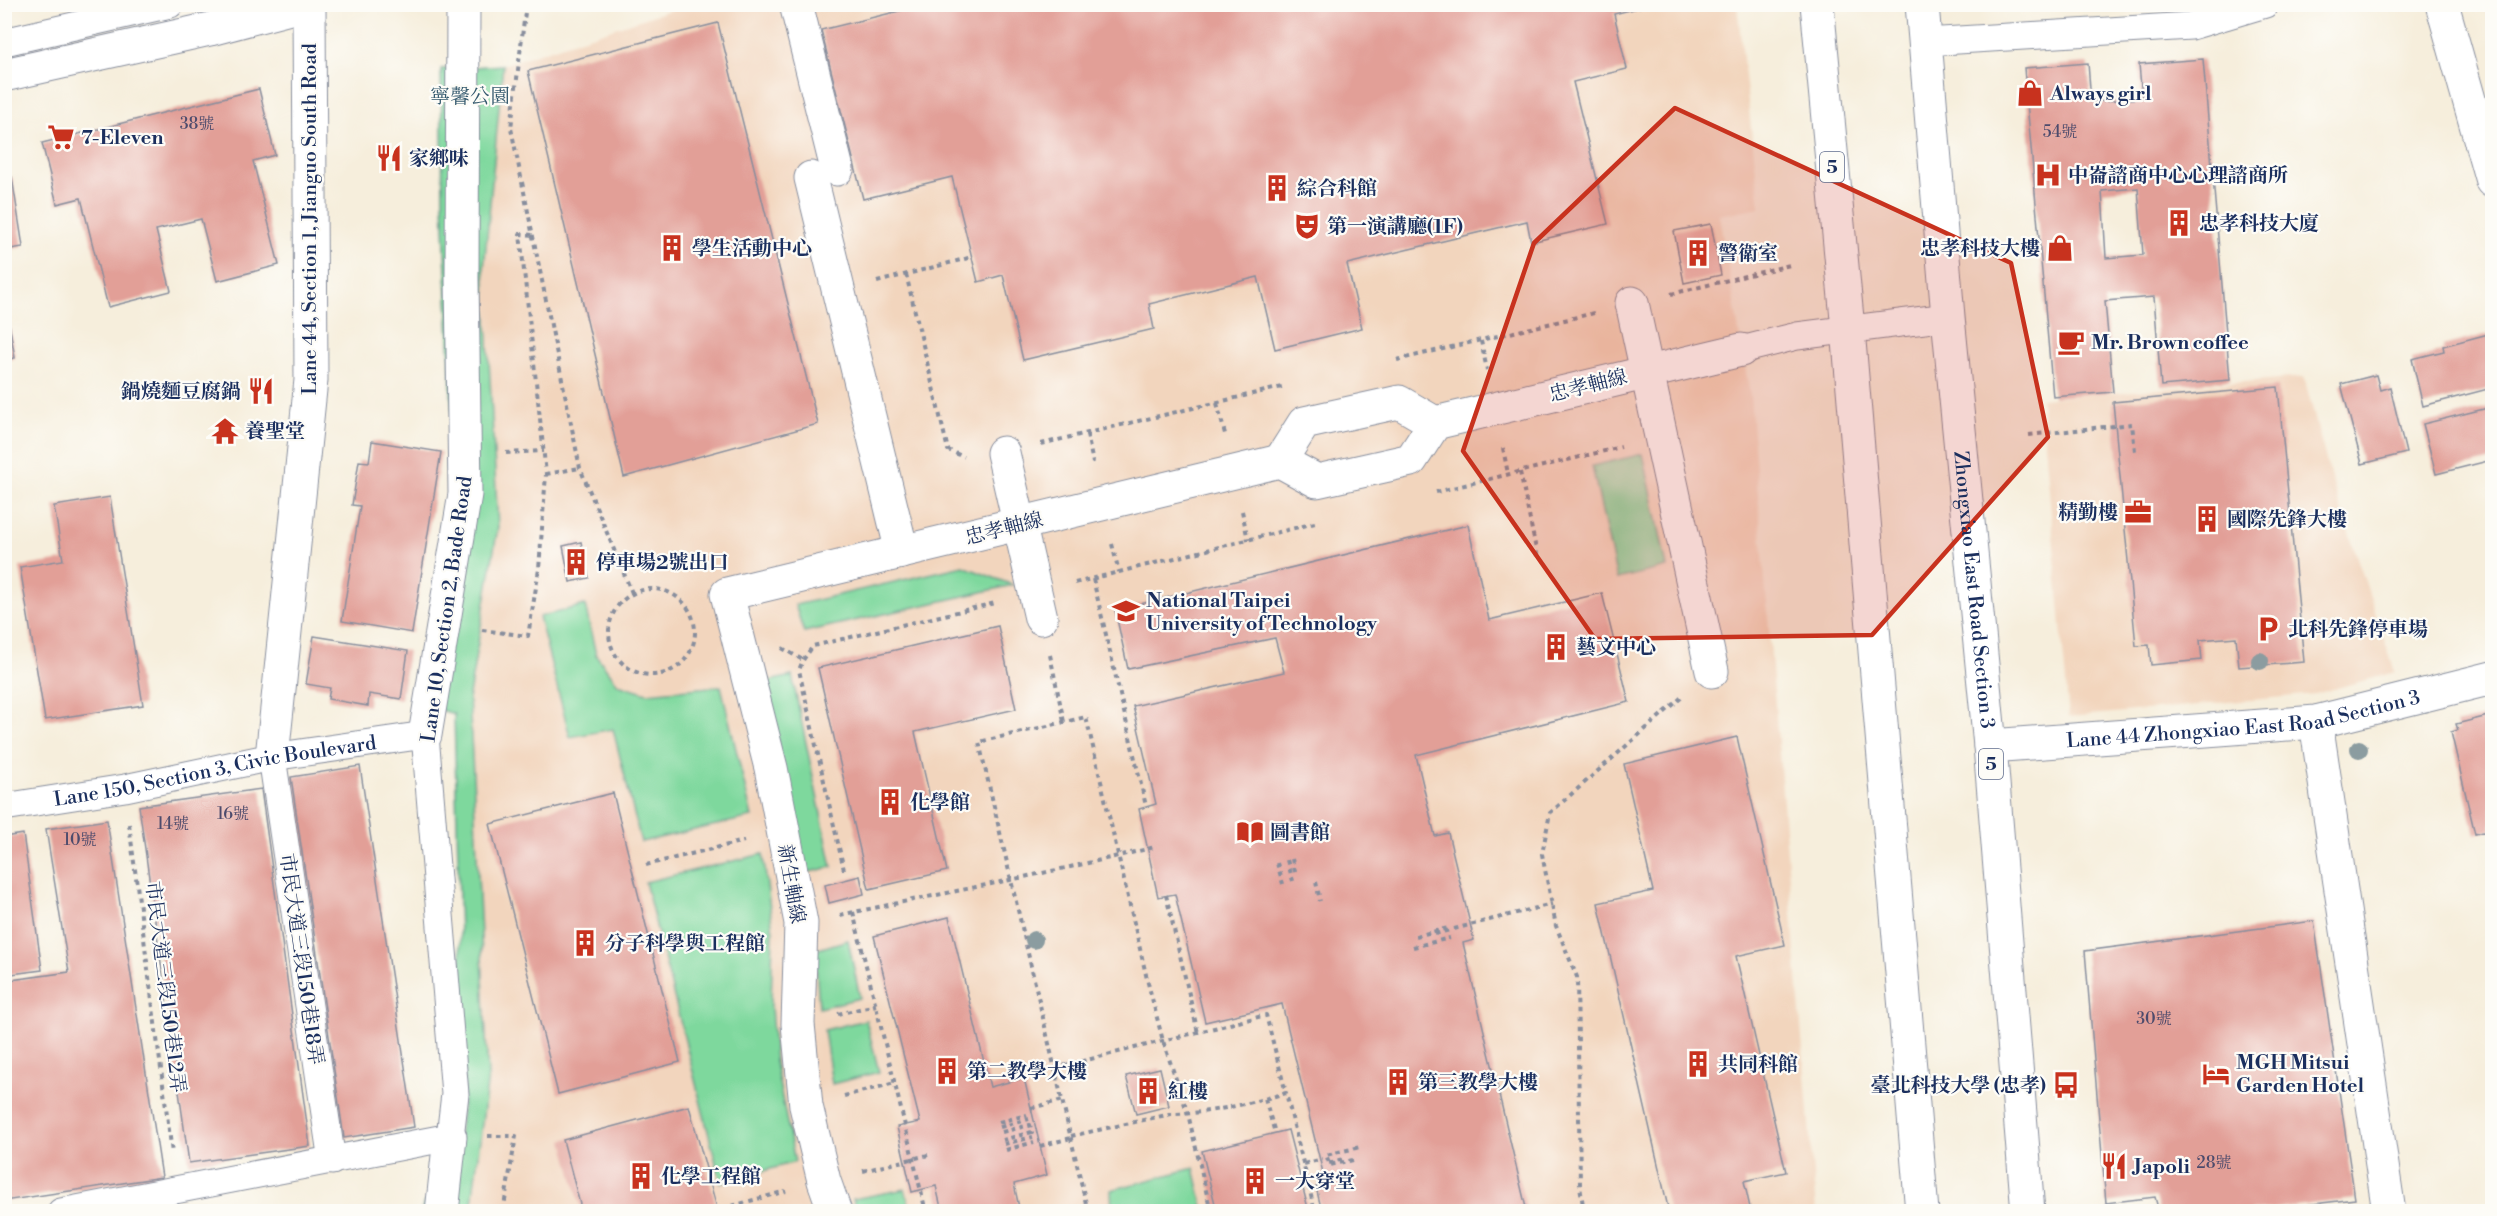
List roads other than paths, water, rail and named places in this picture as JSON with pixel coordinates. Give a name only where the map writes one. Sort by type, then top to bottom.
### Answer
[{"type":"street","points":[[4,75],[210,29],[307,4]]},
{"type":"street","name":"Lane 44, Section 1, Jianguo South Road","points":[[272,757],[311,380],[307,4]]},
{"type":"street","name":"Lane 10, Section 2, Bade Road","points":[[425,735],[465,494],[462,278],[464,4]]},
{"type":"street","points":[[796,4],[824,173],[902,552]]},
{"type":"street","name":"5","points":[[1817,4],[1848,329],[1922,1212]]},
{"type":"street","name":"Zhongxiao East Road Section 3","points":[[1922,4],[1948,317],[1990,746],[2028,1212]]},
{"type":"street","points":[[2442,4],[2493,181]]},
{"type":"street","points":[[1632,303],[1712,671]]},
{"type":"street","name":"忠孝軸線","points":[[1435,423],[1648,370],[1742,350]]},
{"type":"street","points":[[1399,402],[1435,423],[1411,460],[1317,481],[1280,461],[1304,423],[1399,402]]},
{"type":"street","points":[[1003,453],[1038,606]]},
{"type":"street","name":"忠孝軸線","points":[[727,594],[1280,461]]},
{"type":"street","name":"新生軸線","points":[[727,594],[771,768],[801,923],[798,1024],[806,1106],[824,1181],[835,1212]]},
{"type":"street","name":"Lane 44 Zhongxiao East Road Section 3","points":[[1990,746],[2316,722],[2493,678]]},
{"type":"street","points":[[2316,722],[2389,1212]]},
{"type":"street","name":"Lane 10, Section 2, Bade Road","points":[[442,1212],[450,1137]]},
{"type":"lane","points":[[4,42],[170,4]]},
{"type":"lane","points":[[1925,42],[2191,26],[2265,4]]},
{"type":"lane","points":[[1742,350],[1797,336],[1948,317]]},
{"type":"lane","name":"Lane 150, Section 3, Civic Boulevard","points":[[4,807],[125,788],[272,757],[425,735]]},
{"type":"lane","name":"Lane 10, Section 2, Bade Road","points":[[425,735],[455,1094],[450,1137]]},
{"type":"lane","name":"市民大道三段150巷18弄","points":[[272,757],[332,1161]]},
{"type":"lane","points":[[61,1212],[450,1137]]},
{"type":"place","name":"Always girl","points":[[2030,93]]},
{"type":"place","name":"7-Eleven","points":[[61,137]]},
{"type":"place","name":"家鄉味","points":[[389,158]]},
{"type":"place","name":"中崙諮商中心心理諮商所","points":[[2048,175]]},
{"type":"place","name":"綜合科館","points":[[1277,188]]},
{"type":"place","name":"忠孝科技大廈","points":[[2179,223]]},
{"type":"place","name":"第一演講廳(1F)","points":[[1307,226]]},
{"type":"place","name":"學生活動中心","points":[[672,248]]},
{"type":"place","name":"忠孝科技大樓","points":[[2060,248]]},
{"type":"place","name":"警衛室","points":[[1698,253]]},
{"type":"place","name":"Mr. Brown coffee","points":[[2071,342]]},
{"type":"place","name":"鍋燒麵豆腐鍋","points":[[261,391]]},
{"type":"place","name":"養聖堂","points":[[225,431]]},
{"type":"place","name":"精勤樓","points":[[2138,512]]},
{"type":"place","name":"國際先鋒大樓","points":[[2207,519]]},
{"type":"place","name":"停車場2號出口","points":[[576,562]]},
{"type":"place","name":"National Taipei University of Technology","points":[[1126,611]]},
{"type":"place","name":"北科先鋒停車場","points":[[2268,629]]},
{"type":"place","name":"藝文中心","points":[[1556,647]]},
{"type":"place","name":"化學館","points":[[890,802]]},
{"type":"place","name":"圖書館","points":[[1250,832]]},
{"type":"place","name":"分子科學與工程館","points":[[585,943]]},
{"type":"place","name":"共同科館","points":[[1698,1064]]},
{"type":"place","name":"第二教學大樓","points":[[947,1071]]},
{"type":"place","name":"MGH Mitsui Garden Hotel","points":[[2216,1074]]},
{"type":"place","name":"第三教學大樓","points":[[1398,1082]]},
{"type":"place","name":"臺北科技大學 (忠孝)","points":[[2066,1085]]},
{"type":"place","name":"紅樓","points":[[1148,1091]]},
{"type":"place","name":"Japoli","points":[[2114,1166]]},
{"type":"place","name":"化學工程館","points":[[641,1176]]},
{"type":"place","name":"一大穿堂","points":[[1255,1181]]},
{"type":"park label","name":"寧馨公園","points":[[470,96]]}]
